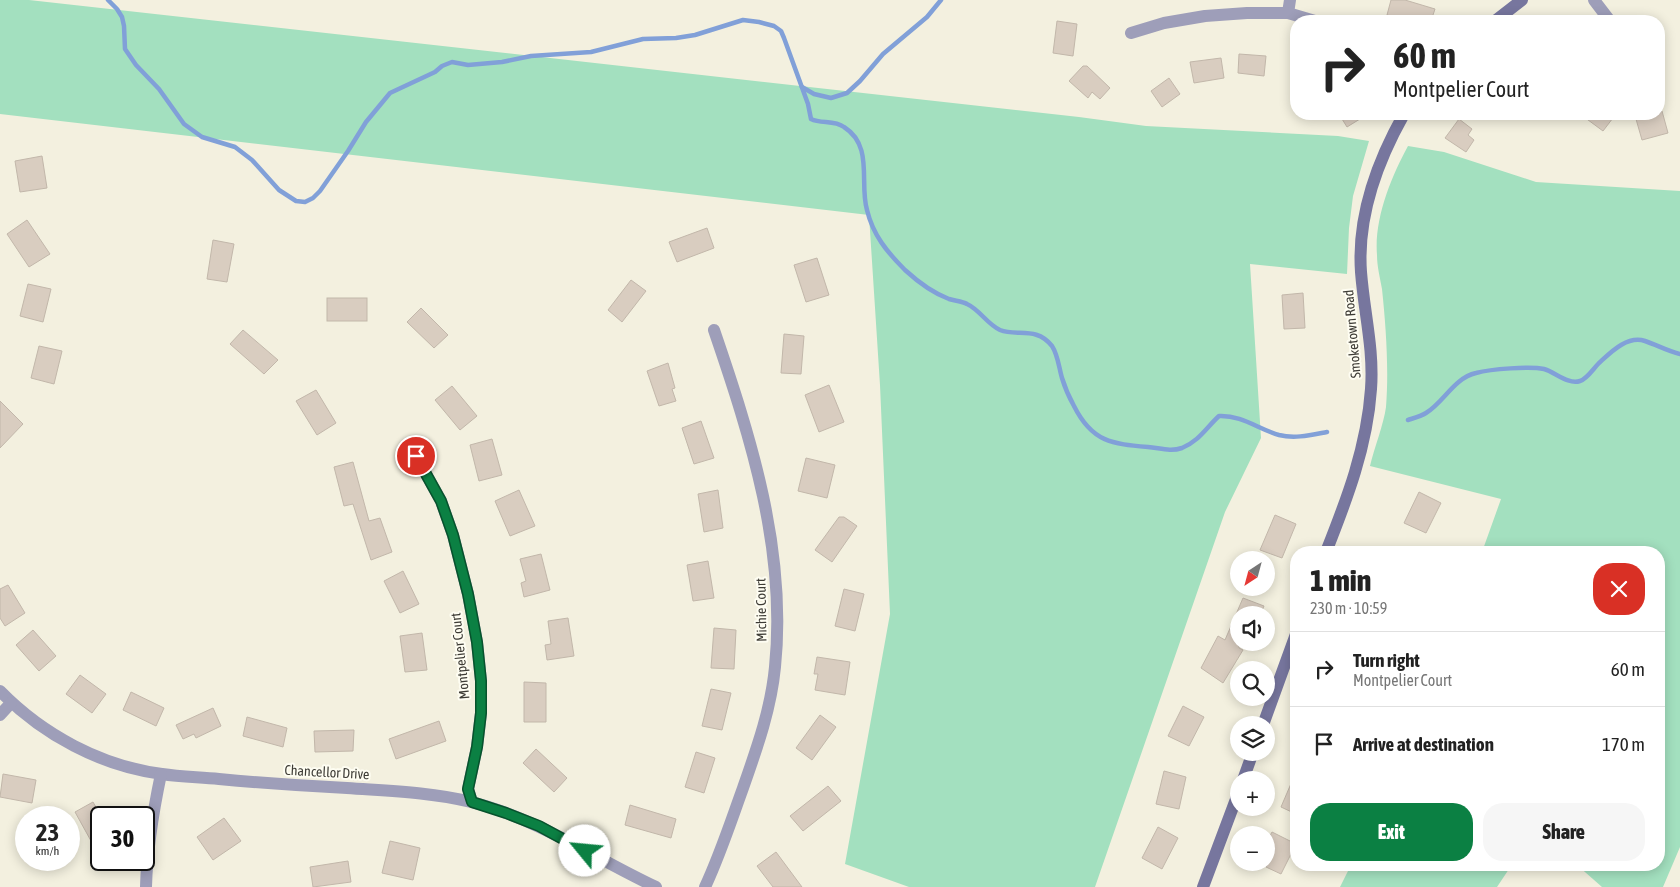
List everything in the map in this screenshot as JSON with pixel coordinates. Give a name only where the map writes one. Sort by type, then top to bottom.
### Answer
[{"type":"main road","points":[[1503,15],[1522,0]]},
{"type":"main road","name":"Smoketown Road","points":[[1328,546],[1354,480],[1368,422],[1372,362],[1361,272],[1364,215],[1370,192],[1390,139],[1401,120]]},
{"type":"main road","points":[[1266,716],[1290,651]]},
{"type":"main road","points":[[1203,887],[1230,815]]},
{"type":"street","points":[[1288,13],[1290,0]]},
{"type":"street","points":[[1594,0],[1605,15]]},
{"type":"street","points":[[1131,33],[1164,23],[1205,16],[1247,13],[1288,13],[1295,15]]},
{"type":"street","name":"Michie Court","points":[[705,887],[727,834],[767,714],[775,669],[777,638],[774,562],[766,509],[755,456],[740,404],[714,330]]},
{"type":"street","name":"Montpelier Court","points":[[416,456],[441,501],[453,535],[468,594],[477,642],[481,681],[481,713],[477,747],[468,789],[472,802]]},
{"type":"street","name":"Chancellor Drive","points":[[0,691],[11,703],[48,731],[99,758],[161,774],[438,795],[472,802],[539,826],[656,887]]},
{"type":"street","points":[[0,715],[11,703]]},
{"type":"street","points":[[146,887],[150,829],[161,774]]},
{"type":"green space","points":[[0,0],[29,0],[1146,126],[1338,136],[1369,141],[1353,196],[1349,228],[1347,274],[1250,264],[1261,438],[1225,512],[1095,887],[909,887],[845,864],[890,614],[880,385],[869,215],[0,114]]},
{"type":"green space","points":[[1408,146],[1444,152],[1536,182],[1680,191],[1680,847],[1663,887],[1602,887],[1584,871],[1665,871],[1665,546],[1484,546],[1501,499],[1370,466],[1385,413],[1387,393],[1385,318],[1377,259],[1378,227],[1385,199]]},
{"type":"green space","points":[[1348,871],[1508,871],[1497,887],[1340,887]]},
{"type":"building","points":[[1391,0],[1405,0],[1435,9],[1433,15],[1387,15]]},
{"type":"building","points":[[1057,21],[1077,24],[1073,56],[1053,53]]},
{"type":"building","points":[[1239,54],[1266,56],[1264,76],[1238,73]]},
{"type":"building","points":[[1221,58],[1224,78],[1194,83],[1190,62]]},
{"type":"building","points":[[1083,66],[1087,66],[1110,88],[1100,99],[1092,92],[1088,98],[1069,81]]},
{"type":"building","points":[[1169,78],[1180,94],[1162,107],[1151,91]]},
{"type":"building","points":[[1343,120],[1358,120],[1347,127]]},
{"type":"building","points":[[1458,120],[1460,120],[1472,129],[1468,135],[1474,140],[1466,152],[1445,138]]},
{"type":"building","points":[[1588,120],[1611,120],[1603,131]]},
{"type":"building","points":[[1636,120],[1664,120],[1668,133],[1642,140]]},
{"type":"building","points":[[42,156],[47,188],[20,192],[15,161]]},
{"type":"building","points":[[27,220],[50,254],[29,267],[7,234]]},
{"type":"building","points":[[707,228],[714,248],[677,262],[669,242]]},
{"type":"building","points":[[213,240],[234,244],[227,282],[207,279]]},
{"type":"building","points":[[817,258],[829,295],[806,302],[794,265]]},
{"type":"building","points":[[631,280],[646,291],[622,322],[608,310]]},
{"type":"building","points":[[28,284],[51,289],[43,322],[20,316]]},
{"type":"building","points":[[1303,293],[1305,328],[1284,329],[1282,295]]},
{"type":"building","points":[[327,298],[367,298],[367,321],[327,321]]},
{"type":"building","points":[[421,308],[448,335],[434,348],[407,322]]},
{"type":"building","points":[[243,330],[278,360],[264,374],[230,344]]},
{"type":"building","points":[[784,334],[804,336],[801,374],[781,373]]},
{"type":"building","points":[[39,346],[62,351],[54,384],[31,378]]},
{"type":"building","points":[[668,363],[675,388],[672,389],[676,401],[659,406],[647,371]]},
{"type":"building","points":[[829,385],[844,422],[819,432],[805,395]]},
{"type":"building","points":[[452,386],[477,416],[460,430],[435,400]]},
{"type":"building","points":[[316,390],[336,423],[317,435],[296,401]]},
{"type":"building","points":[[0,401],[23,424],[0,448]]},
{"type":"building","points":[[701,421],[714,458],[694,464],[682,428]]},
{"type":"building","points":[[492,439],[502,475],[479,481],[470,445]]},
{"type":"building","points":[[806,458],[835,465],[827,498],[798,491]]},
{"type":"building","points":[[353,462],[369,521],[380,518],[392,552],[371,560],[353,504],[344,506],[334,467]]},
{"type":"building","points":[[519,490],[535,526],[510,536],[495,501]]},
{"type":"building","points":[[718,490],[723,528],[704,532],[698,494]]},
{"type":"building","points":[[1419,492],[1441,503],[1426,533],[1404,523]]},
{"type":"building","points":[[1275,515],[1296,524],[1282,558],[1275,555],[1275,551],[1260,550]]},
{"type":"building","points":[[839,517],[844,517],[857,526],[832,562],[815,550]]},
{"type":"building","points":[[541,554],[550,590],[524,597],[521,583],[526,581],[520,559]]},
{"type":"building","points":[[708,561],[714,598],[693,601],[687,565]]},
{"type":"building","points":[[403,571],[419,604],[400,613],[384,581]]},
{"type":"building","points":[[8,585],[25,613],[5,626],[0,618],[0,589]]},
{"type":"building","points":[[844,589],[864,594],[855,631],[835,626]]},
{"type":"building","points":[[1243,598],[1264,606],[1240,606]]},
{"type":"building","points":[[568,618],[574,656],[547,660],[545,645],[551,644],[548,621]]},
{"type":"building","points":[[714,628],[736,630],[734,669],[711,668]]},
{"type":"building","points":[[1230,628],[1230,651],[1242,651],[1236,661],[1230,661],[1230,671],[1223,683],[1201,668],[1218,636],[1225,640]]},
{"type":"building","points":[[33,630],[56,656],[39,671],[16,645]]},
{"type":"building","points":[[422,633],[427,670],[405,672],[400,636]]},
{"type":"building","points":[[817,657],[850,662],[845,695],[815,690],[818,674],[814,674]]},
{"type":"building","points":[[80,675],[106,694],[92,713],[66,694]]},
{"type":"building","points":[[524,682],[546,683],[546,722],[524,722]]},
{"type":"building","points":[[711,689],[731,693],[722,730],[702,726]]},
{"type":"building","points":[[131,692],[164,708],[156,726],[123,710]]},
{"type":"building","points":[[1183,706],[1204,717],[1189,746],[1168,736]]},
{"type":"building","points":[[213,708],[221,726],[196,738],[194,734],[183,739],[176,725]]},
{"type":"building","points":[[820,715],[836,727],[812,760],[796,748]]},
{"type":"building","points":[[247,717],[287,728],[283,747],[243,736]]},
{"type":"building","points":[[439,721],[446,741],[396,759],[389,739]]},
{"type":"building","points":[[354,730],[353,751],[315,752],[314,731]]},
{"type":"building","points":[[536,749],[567,778],[554,792],[523,763]]},
{"type":"building","points":[[696,752],[715,758],[704,793],[685,787]]},
{"type":"building","points":[[1164,771],[1186,777],[1179,809],[1156,804]]},
{"type":"building","points":[[3,774],[36,780],[32,803],[0,797]]},
{"type":"building","points":[[828,786],[841,801],[803,831],[790,816]]},
{"type":"building","points":[[1290,786],[1290,811],[1281,807]]},
{"type":"building","points":[[93,802],[95,806],[90,806],[90,839],[80,821],[80,809]]},
{"type":"building","points":[[630,805],[676,819],[671,838],[625,825]]},
{"type":"building","points":[[224,818],[241,841],[213,860],[197,837]]},
{"type":"building","points":[[1158,827],[1178,838],[1162,869],[1142,858]]},
{"type":"building","points":[[1275,834],[1290,841],[1290,856],[1281,874],[1275,871]]},
{"type":"building","points":[[390,841],[420,848],[413,880],[382,873]]},
{"type":"building","points":[[776,852],[802,887],[773,887],[757,866]]},
{"type":"building","points":[[348,861],[351,882],[313,887],[310,867]]},
{"type":"waterway","points":[[108,0],[122,17],[125,49],[136,65],[159,89],[184,124],[202,137],[235,147],[252,160],[279,190],[296,201],[305,202],[313,198],[320,191],[366,122],[390,93],[452,62],[468,65],[502,62],[531,56],[591,52],[643,39],[676,38],[695,35],[743,20],[774,26],[781,31],[784,38],[808,104],[811,119],[844,127],[859,144],[864,166],[867,210],[877,235],[892,257],[905,270],[931,290],[951,300],[963,302],[972,307],[1000,330],[1033,334],[1046,340],[1056,353],[1063,382],[1072,403],[1081,418],[1096,434],[1114,442],[1173,450],[1193,442],[1219,416],[1235,418],[1279,435],[1291,437],[1327,432]]},
{"type":"waterway","points":[[802,87],[814,94],[831,98],[847,93],[883,54],[927,17],[941,0]]},
{"type":"waterway","points":[[1408,420],[1426,413],[1461,380],[1476,373],[1510,368],[1538,368],[1571,381],[1580,381],[1608,354],[1632,340],[1645,341],[1680,354]]},
{"type":"route","points":[[416,456],[441,501],[453,535],[468,594],[477,642],[481,681],[481,713],[477,747],[468,789],[472,802],[539,826],[585,851]]}]
